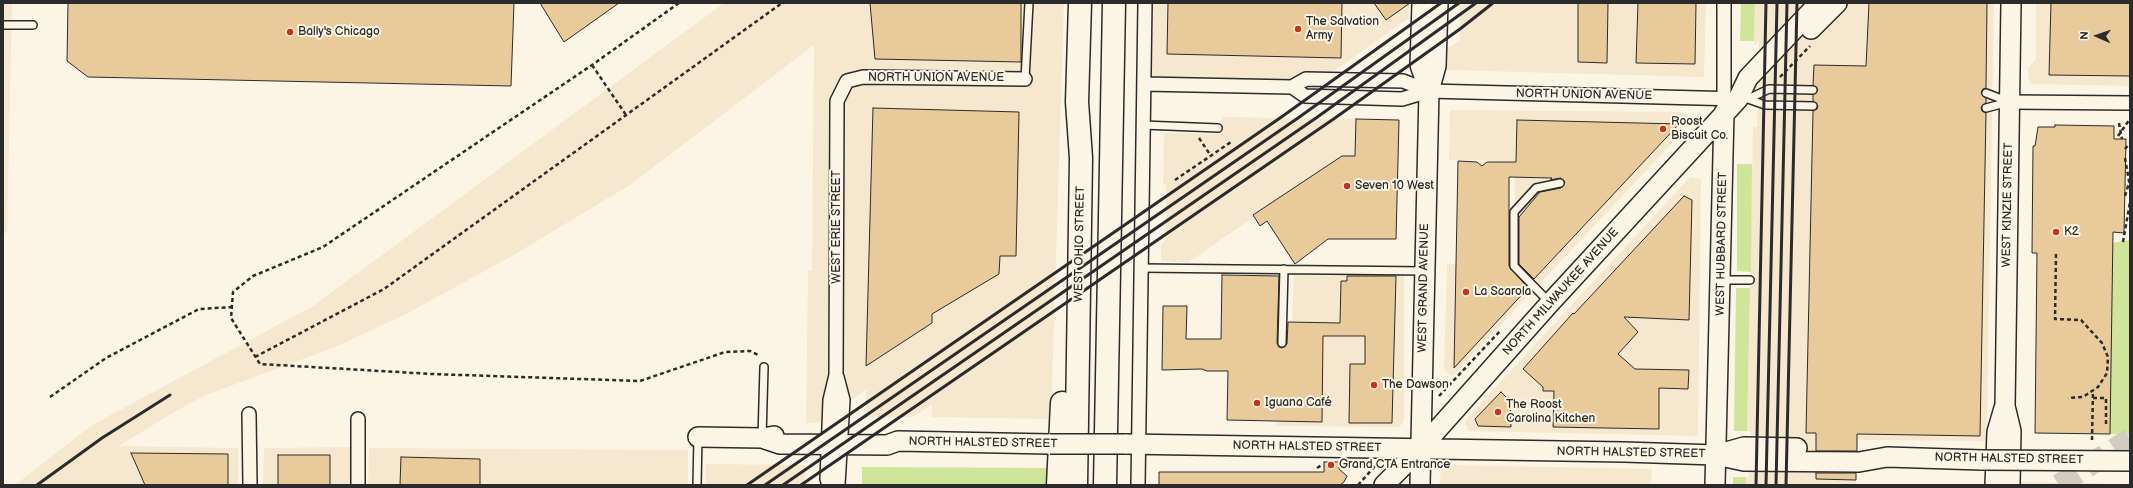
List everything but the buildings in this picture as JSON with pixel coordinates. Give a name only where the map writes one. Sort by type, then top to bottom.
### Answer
[{"type":"highway","name":"WEST OHIO STREET","points":[[1076,485],[1081,158],[1077,102],[1080,3]]},
{"type":"highway","points":[[1105,485],[1114,3]]},
{"type":"highway","points":[[1058,485],[1064,367],[1067,159],[1077,102]]},
{"type":"main road","name":"WEST GRAND AVENUE","points":[[1422,3],[1420,65],[1429,91]]},
{"type":"main road","name":"WEST GRAND AVENUE","points":[[1420,485],[1429,91],[1436,66],[1438,3]]},
{"type":"main road","name":"NORTH MILWAUKEE AVENUE","points":[[1384,485],[1421,448],[1550,303],[1734,102],[1748,78],[1818,3]]},
{"type":"main road","name":"NORTH MILWAUKEE AVENUE","points":[[1734,102],[1748,94],[1837,3]]},
{"type":"main road","name":"WEST KINZIE STREET","points":[[2010,485],[2011,432],[2005,406],[2011,3]]},
{"type":"main road","name":"WEST HUBBARD STREET","points":[[1715,485],[1721,280],[1734,102]]},
{"type":"main road","name":"WEST KINZIE STREET","points":[[1995,485],[1997,432],[2005,406]]},
{"type":"main road","name":"NORTH HALSTED STREET","points":[[698,437],[762,438],[780,434],[835,440],[888,436],[898,441],[1421,448],[1716,455],[1744,447],[1858,449],[1888,457],[1982,460],[2130,461]]},
{"type":"street","points":[[1138,485],[1132,444],[1141,268],[1145,3]]},
{"type":"street","name":"WEST HUBBARD STREET","points":[[1724,3],[1734,102]]},
{"type":"street","name":"NORTH UNION AVENUE","points":[[847,81],[864,77],[1025,79]]},
{"type":"street","name":"NORTH UNION AVENUE","points":[[1144,84],[1292,88],[1306,79],[1403,81],[1429,91],[1734,102]]},
{"type":"street","name":"WEST ERIE STREET","points":[[829,485],[827,479],[843,400],[836,375],[837,101],[847,81]]},
{"type":"street","points":[[2009,102],[2130,103]]},
{"type":"street","points":[[250,414],[250,485]]},
{"type":"street","points":[[358,419],[358,485]]},
{"type":"street","name":"WEST ERIE STREET","points":[[835,440],[838,485]]},
{"type":"lane","points":[[1025,79],[1029,3]]},
{"type":"lane","points":[[3,25],[33,25]]},
{"type":"lane","name":"NORTH UNION AVENUE","points":[[1734,102],[1769,89],[1813,90]]},
{"type":"lane","points":[[1986,93],[2009,102]]},
{"type":"lane","name":"NORTH UNION AVENUE","points":[[1734,102],[1766,105],[1813,106]]},
{"type":"lane","points":[[1986,108],[2009,102]]},
{"type":"lane","points":[[1143,126],[1218,128]]},
{"type":"lane","points":[[1550,303],[1514,266],[1514,212],[1536,188],[1560,183]]},
{"type":"lane","points":[[1141,268],[1425,271]]},
{"type":"lane","points":[[1282,343],[1284,269]]},
{"type":"lane","points":[[1721,280],[1750,280]]},
{"type":"lane","points":[[762,438],[764,367]]},
{"type":"lane","points":[[697,485],[698,437]]},
{"type":"path","points":[[679,3],[592,65],[323,247],[254,276],[233,292],[231,318],[260,364],[432,374],[640,381],[725,352],[750,351],[762,357],[764,367]]},
{"type":"path","points":[[255,357],[384,290],[782,3]]},
{"type":"path","points":[[1769,89],[1812,43]]},
{"type":"path","points":[[592,65],[626,115]]},
{"type":"path","points":[[2118,136],[2130,119]]},
{"type":"path","points":[[2119,123],[2122,139]]},
{"type":"path","points":[[1193,138],[1198,138],[1211,156]]},
{"type":"path","points":[[1175,180],[1231,142]]},
{"type":"path","points":[[2125,149],[2130,143]]},
{"type":"path","points":[[2125,158],[2130,187]]},
{"type":"path","points":[[2125,196],[2129,182]]},
{"type":"path","points":[[2122,233],[2123,240],[2130,202]]},
{"type":"path","points":[[2056,254],[2055,320],[2081,320],[2106,349],[2108,361],[2107,373],[2103,381],[2093,392],[2082,397],[2068,398]]},
{"type":"path","points":[[50,397],[106,358],[199,309],[232,307]]},
{"type":"path","points":[[2092,440],[2093,392]]},
{"type":"path","points":[[2092,398],[2106,398],[2106,426]]},
{"type":"path","points":[[1358,485],[1370,472]]},
{"type":"shaded area","points":[[3,3],[12,3],[7,233],[3,233]]},
{"type":"shaded area","points":[[724,3],[1064,3],[1051,419],[932,417],[932,404],[913,417],[866,417],[866,390],[818,423],[806,423],[808,271],[812,270],[814,45],[630,185],[512,256],[408,313],[333,348],[206,395],[176,411],[119,446],[238,448],[238,485],[15,485],[92,425],[313,306]]},
{"type":"shaded area","points":[[1153,3],[1409,3],[1409,18],[1321,80],[1152,77]]},
{"type":"shaded area","points":[[1460,3],[1706,3],[1704,77],[1446,70],[1445,50],[1460,40]]},
{"type":"shaded area","points":[[1755,3],[1994,3],[1987,422],[1991,430],[1991,441],[1857,440],[1856,485],[1746,485],[1746,477],[1749,477],[1751,432],[1747,431],[1753,127],[1757,127],[1759,46],[1759,41],[1754,45]]},
{"type":"shaded area","points":[[2036,3],[2130,3],[2130,86],[2032,84],[2028,77],[2028,68],[2036,59]]},
{"type":"shaded area","points":[[1450,110],[1682,112],[1691,123],[1453,376],[1447,373],[1444,368],[1447,264],[1514,265],[1515,161],[1449,160]]},
{"type":"shaded area","points":[[1222,117],[1356,119],[1355,156],[1341,156],[1189,262],[1161,261],[1161,245],[1165,242],[1166,210],[1166,186],[1163,183],[1164,133],[1217,134],[1223,131]]},
{"type":"shaded area","points":[[1690,177],[1701,179],[1698,436],[1469,431],[1465,422],[1467,418]]},
{"type":"shaded area","points":[[1294,269],[1404,271],[1404,418],[1403,423],[1399,427],[1276,426],[1278,350],[1291,349]]},
{"type":"shaded area","points":[[350,447],[350,485],[263,485],[264,448]]},
{"type":"shaded area","points":[[369,448],[688,450],[688,485],[368,485]]},
{"type":"shaded area","points":[[706,464],[806,465],[805,485],[706,485]]},
{"type":"shaded area","points":[[1449,465],[1652,469],[1651,485],[1439,485],[1441,471]]},
{"type":"shaded area","points":[[2020,482],[2130,484],[2130,485],[2020,485]]},
{"type":"green space","points":[[1741,3],[1755,3],[1754,41],[1740,41]]},
{"type":"green space","points":[[1737,164],[1752,164],[1751,272],[1737,271]]},
{"type":"green space","points":[[2130,240],[2130,435],[2110,434],[2112,243]]},
{"type":"green space","points":[[1736,288],[1750,288],[1747,431],[1734,431]]},
{"type":"green space","points":[[862,467],[1050,468],[1046,485],[862,485]]},
{"type":"green space","points":[[1733,477],[1746,477],[1746,485],[1733,485]]},
{"type":"tunnel","points":[[2059,485],[2130,439]]},
{"type":"railway","points":[[747,485],[1280,118],[1441,3]]},
{"type":"railway","points":[[765,485],[1298,118],[1459,3]]},
{"type":"railway","points":[[783,485],[1316,118],[1476,3]]},
{"type":"railway","points":[[801,485],[1335,118],[1460,29],[1493,3]]},
{"type":"railway","points":[[1756,485],[1766,3]]},
{"type":"railway","points":[[1766,485],[1777,3]]},
{"type":"railway","points":[[1776,485],[1787,3]]},
{"type":"railway","points":[[1786,485],[1797,3]]},
{"type":"railway","points":[[37,485],[102,438],[170,395]]},
{"type":"place","name":"The Salvation Army","points":[[1298,29]]},
{"type":"place","name":"Bally's Chicago","points":[[290,32]]},
{"type":"place","name":"Roost Biscuit Co.","points":[[1663,129]]},
{"type":"place","name":"Seven 10 West","points":[[1347,186]]},
{"type":"place","name":"K2","points":[[2056,232]]},
{"type":"place","name":"La Scarola","points":[[1466,292]]},
{"type":"place","name":"The Dawson","points":[[1374,385]]},
{"type":"place","name":"Iguana Café","points":[[1257,403]]},
{"type":"place","name":"The Roost Carolina Kitchen","points":[[1498,412]]},
{"type":"place","name":"Grand CTA Entrance","points":[[1331,465]]}]
